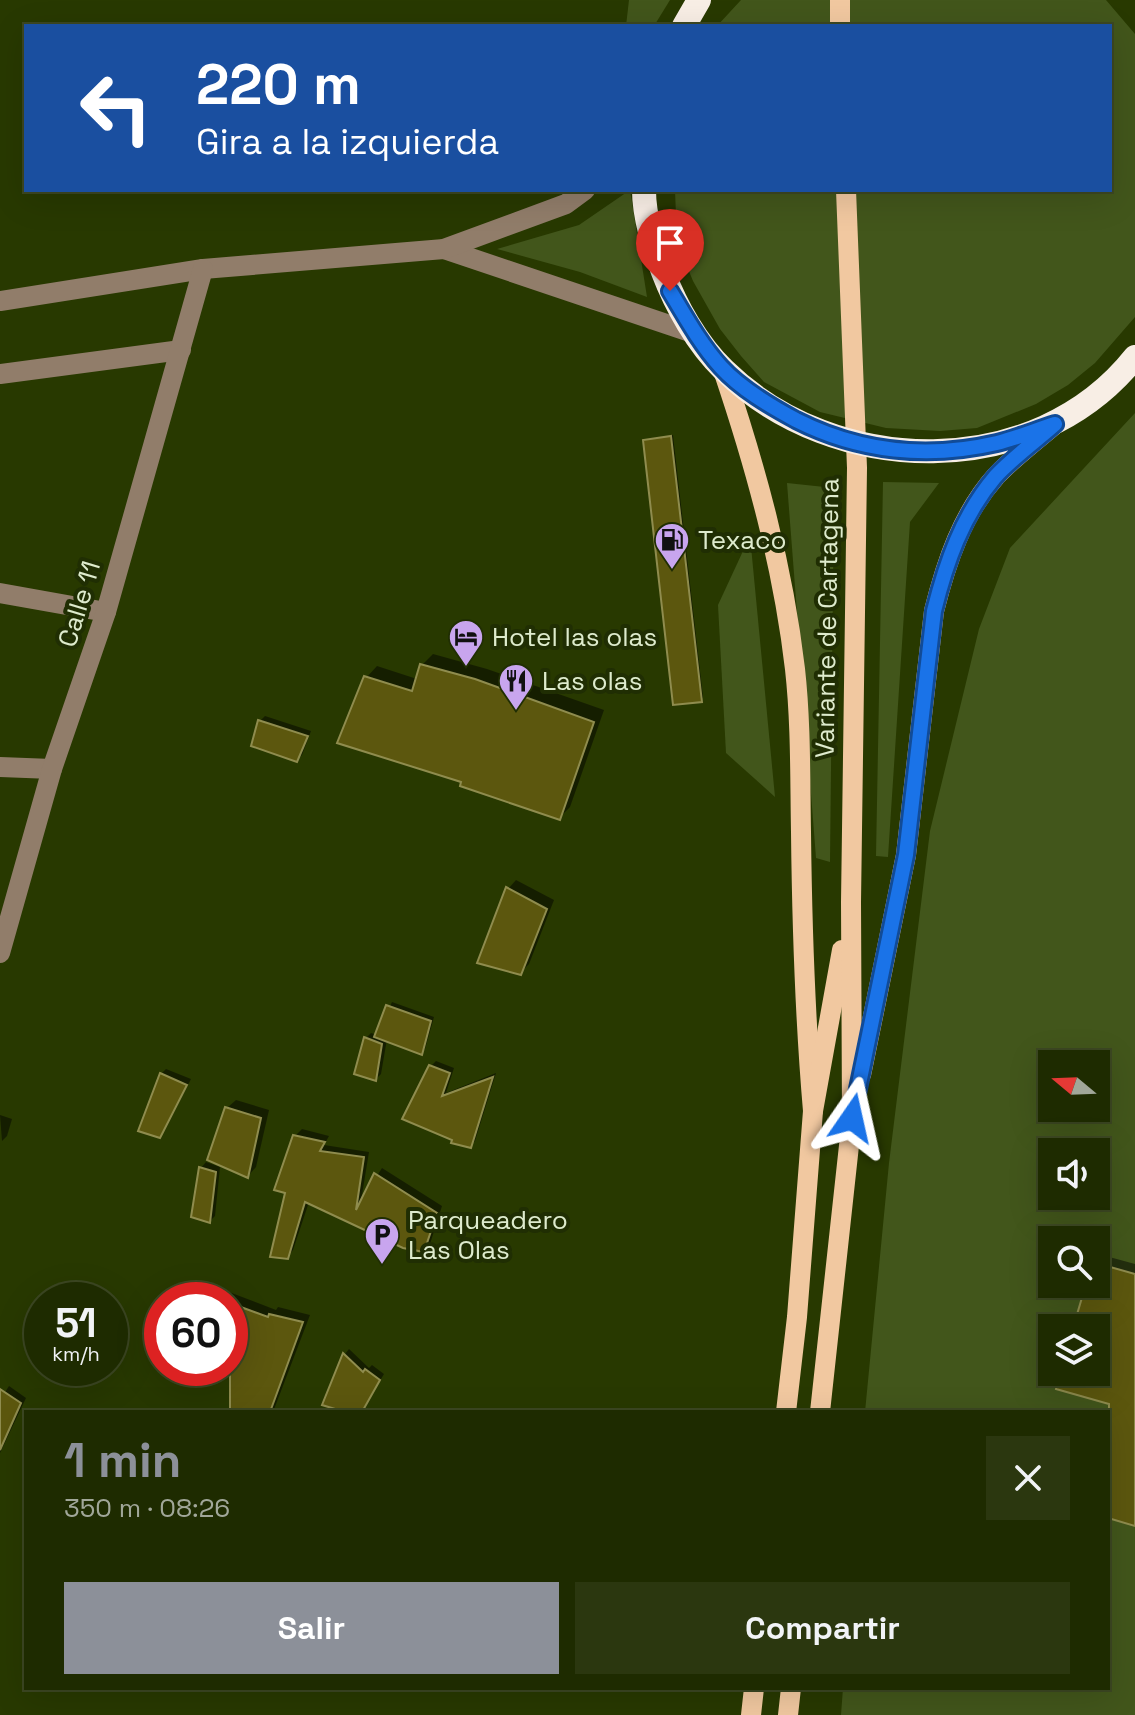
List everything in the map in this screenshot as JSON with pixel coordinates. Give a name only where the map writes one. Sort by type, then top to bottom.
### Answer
[{"type":"highway","points":[[685,24],[699,0]]},
{"type":"highway","points":[[644,192],[653,245],[670,291],[696,334],[723,370],[770,407],[823,434],[880,449],[939,452],[998,443],[1055,424],[1095,395],[1135,357]]},
{"type":"main road","points":[[840,0],[840,24]]},
{"type":"main road","name":"Variante de Cartagena","points":[[820,1410],[852,1118],[851,897],[857,468],[846,192]]},
{"type":"main road","points":[[723,370],[752,454],[771,524],[795,669],[801,754],[807,1039],[813,1111]]},
{"type":"main road","points":[[852,1118],[906,855],[934,611],[943,573],[959,533],[975,505],[997,476],[1055,424]]},
{"type":"main road","name":"Variante de Cartagena","points":[[786,1410],[797,1317],[813,1111],[851,897]]},
{"type":"main road","points":[[751,1715],[754,1690]]},
{"type":"main road","points":[[788,1715],[791,1690]]},
{"type":"street","points":[[0,301],[203,269],[444,249],[566,204],[582,192]]},
{"type":"street","points":[[444,249],[696,334]]},
{"type":"street","name":"Calle 11","points":[[0,953],[52,769],[106,612],[203,269]]},
{"type":"street","points":[[0,374],[181,350]]},
{"type":"street","points":[[0,593],[106,612]]},
{"type":"street","points":[[0,767],[52,769]]},
{"type":"green space","points":[[629,0],[670,0],[655,24],[626,24]]},
{"type":"green space","points":[[741,0],[1106,0],[1135,34],[1135,317],[1095,363],[1068,385],[1036,404],[977,428],[940,431],[886,428],[820,412],[764,382],[720,329],[693,281],[677,242],[675,192],[1112,192],[1112,24],[719,24]]},
{"type":"green space","points":[[630,192],[647,297],[580,272],[497,249],[579,225]]},
{"type":"green space","points":[[1135,413],[1135,1715],[841,1715],[843,1690],[1110,1690],[1110,1410],[865,1410],[889,1163],[930,831],[979,629],[1010,548]]},
{"type":"green space","points":[[883,482],[939,483],[910,522],[888,857],[876,856]]},
{"type":"green space","points":[[787,483],[834,488],[830,862],[816,858]]},
{"type":"green space","points":[[750,536],[775,797],[726,753],[718,605]]},
{"type":"building","name":"Texaco","points":[[671,436],[702,702],[673,705],[643,440]]},
{"type":"building","points":[[420,664],[475,679],[594,722],[560,820],[460,786],[461,782],[337,743],[364,676],[412,691]]},
{"type":"building","points":[[258,720],[308,736],[297,762],[251,746]]},
{"type":"building","points":[[506,887],[547,909],[521,975],[477,963]]},
{"type":"building","points":[[386,1005],[431,1021],[422,1055],[374,1037]]},
{"type":"building","points":[[364,1037],[382,1044],[376,1081],[354,1074]]},
{"type":"building","points":[[429,1065],[450,1073],[442,1096],[493,1077],[471,1148],[451,1143],[452,1140],[402,1119]]},
{"type":"building","points":[[160,1073],[187,1085],[160,1138],[138,1131]]},
{"type":"building","points":[[225,1107],[261,1118],[248,1178],[207,1160]]},
{"type":"building","points":[[293,1135],[325,1142],[320,1151],[364,1157],[356,1210],[374,1173],[437,1213],[424,1252],[403,1248],[305,1202],[288,1259],[270,1257],[285,1193],[274,1190]]},
{"type":"building","points":[[199,1167],[216,1172],[210,1223],[191,1217]]},
{"type":"building","points":[[1110,1267],[1135,1274],[1135,1526],[1110,1519],[1109,1404],[1056,1389],[1057,1386],[1110,1386],[1110,1314],[1077,1314],[1082,1298],[1110,1298]]},
{"type":"building","points":[[248,1310],[268,1317],[269,1314],[303,1322],[271,1410],[230,1410],[230,1386],[248,1386]]},
{"type":"building","points":[[343,1353],[363,1372],[365,1369],[380,1380],[363,1410],[338,1410],[322,1405]]},
{"type":"building","points":[[0,1389],[21,1403],[0,1450]]},
{"type":"place","name":"Texaco","points":[[672,571]]},
{"type":"place","name":"Hotel las olas","points":[[466,668]]},
{"type":"place","name":"Las olas","points":[[516,712]]},
{"type":"place","name":"Parqueadero Las Olas","points":[[382,1266]]},
{"type":"route","points":[[670,291],[723,370],[770,407],[823,434],[880,449],[939,452],[998,443],[1055,424],[997,476],[975,505],[959,533],[943,573],[934,611],[906,855],[852,1118]]}]
